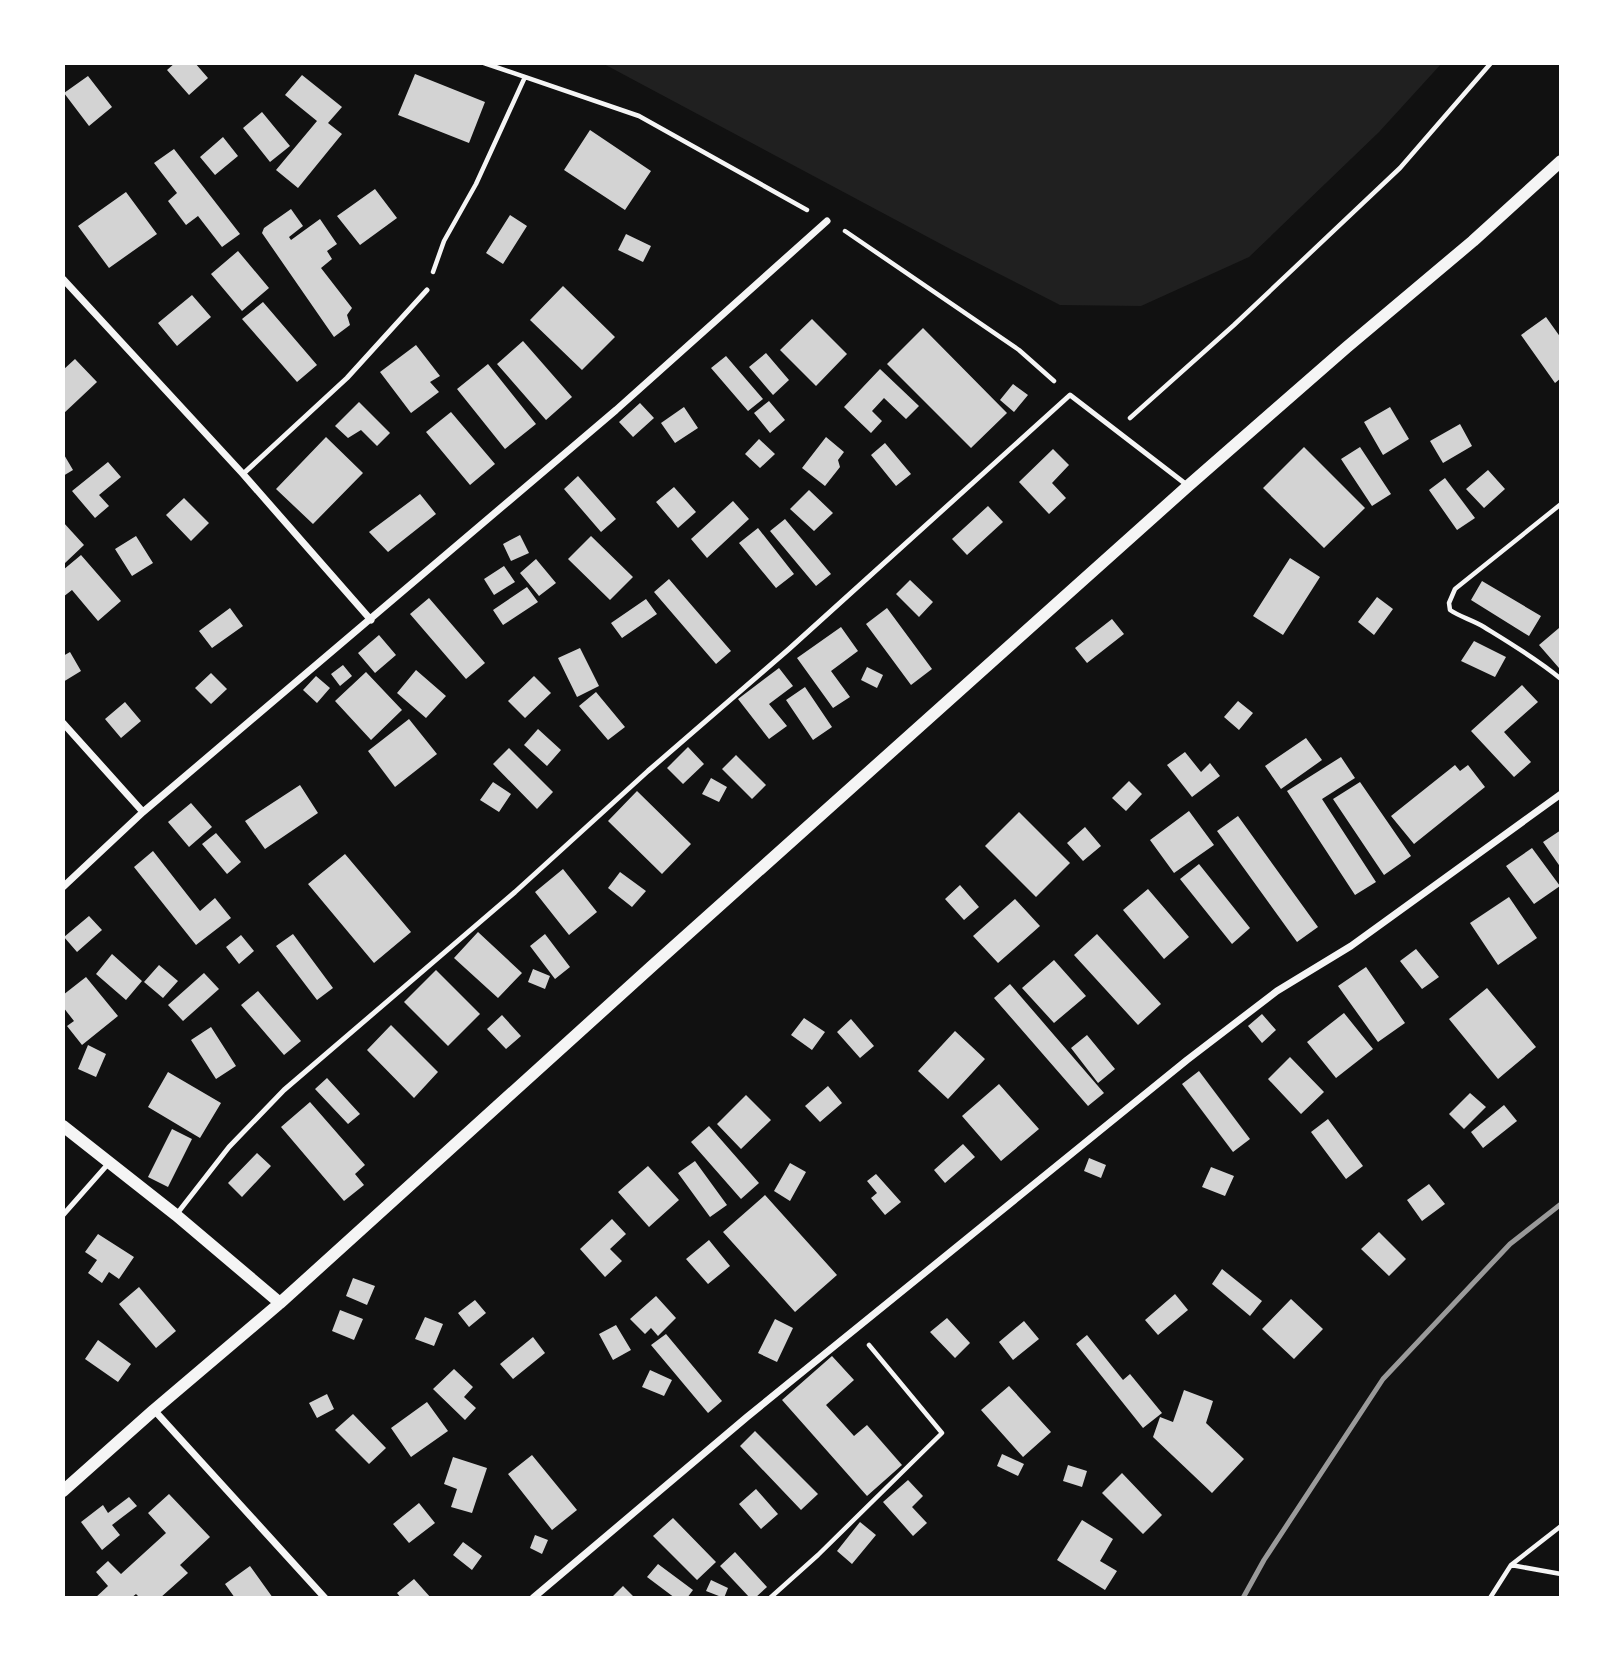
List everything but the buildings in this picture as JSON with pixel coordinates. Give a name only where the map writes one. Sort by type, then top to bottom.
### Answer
[{"type":"street","points":[[63,1492],[280,1303],[1188,486],[1473,241],[1561,161]]},
{"type":"street","points":[[63,887],[144,812],[616,410],[827,222]]},
{"type":"street","points":[[63,279],[243,474],[371,620]]},
{"type":"street","points":[[63,723],[144,812]]},
{"type":"street","points":[[533,1598],[855,1328],[1177,1068],[1277,991],[1351,946],[1561,794]]},
{"type":"street","points":[[63,1126],[176,1214],[280,1303]]},
{"type":"street","points":[[154,1410],[326,1598]]},
{"type":"lane","points":[[243,474],[347,378],[427,290]]},
{"type":"lane","points":[[176,1214],[229,1147],[285,1090],[789,649],[1070,395],[1188,486]]},
{"type":"lane","points":[[63,1215],[110,1161]]},
{"type":"path","points":[[484,63],[639,116],[851,234],[1019,350],[1070,395]]},
{"type":"path","points":[[1116,431],[1234,325],[1400,168],[1491,63]]},
{"type":"path","points":[[427,290],[444,240],[476,184],[524,77]]},
{"type":"path","points":[[1561,503],[1455,589],[1449,603],[1450,610],[1457,615],[1480,625],[1547,667],[1561,679]]},
{"type":"path","points":[[770,1598],[818,1556],[942,1433],[855,1328]]},
{"type":"path","points":[[1490,1598],[1511,1565],[1561,1526]]},
{"type":"path","points":[[1511,1565],[1561,1574]]},
{"type":"shaded area","points":[[602,63],[1442,63],[1379,132],[1249,257],[1141,306],[1060,305]]},
{"type":"railway","points":[[1243,1598],[1264,1560],[1383,1379],[1510,1244],[1561,1204]]}]
